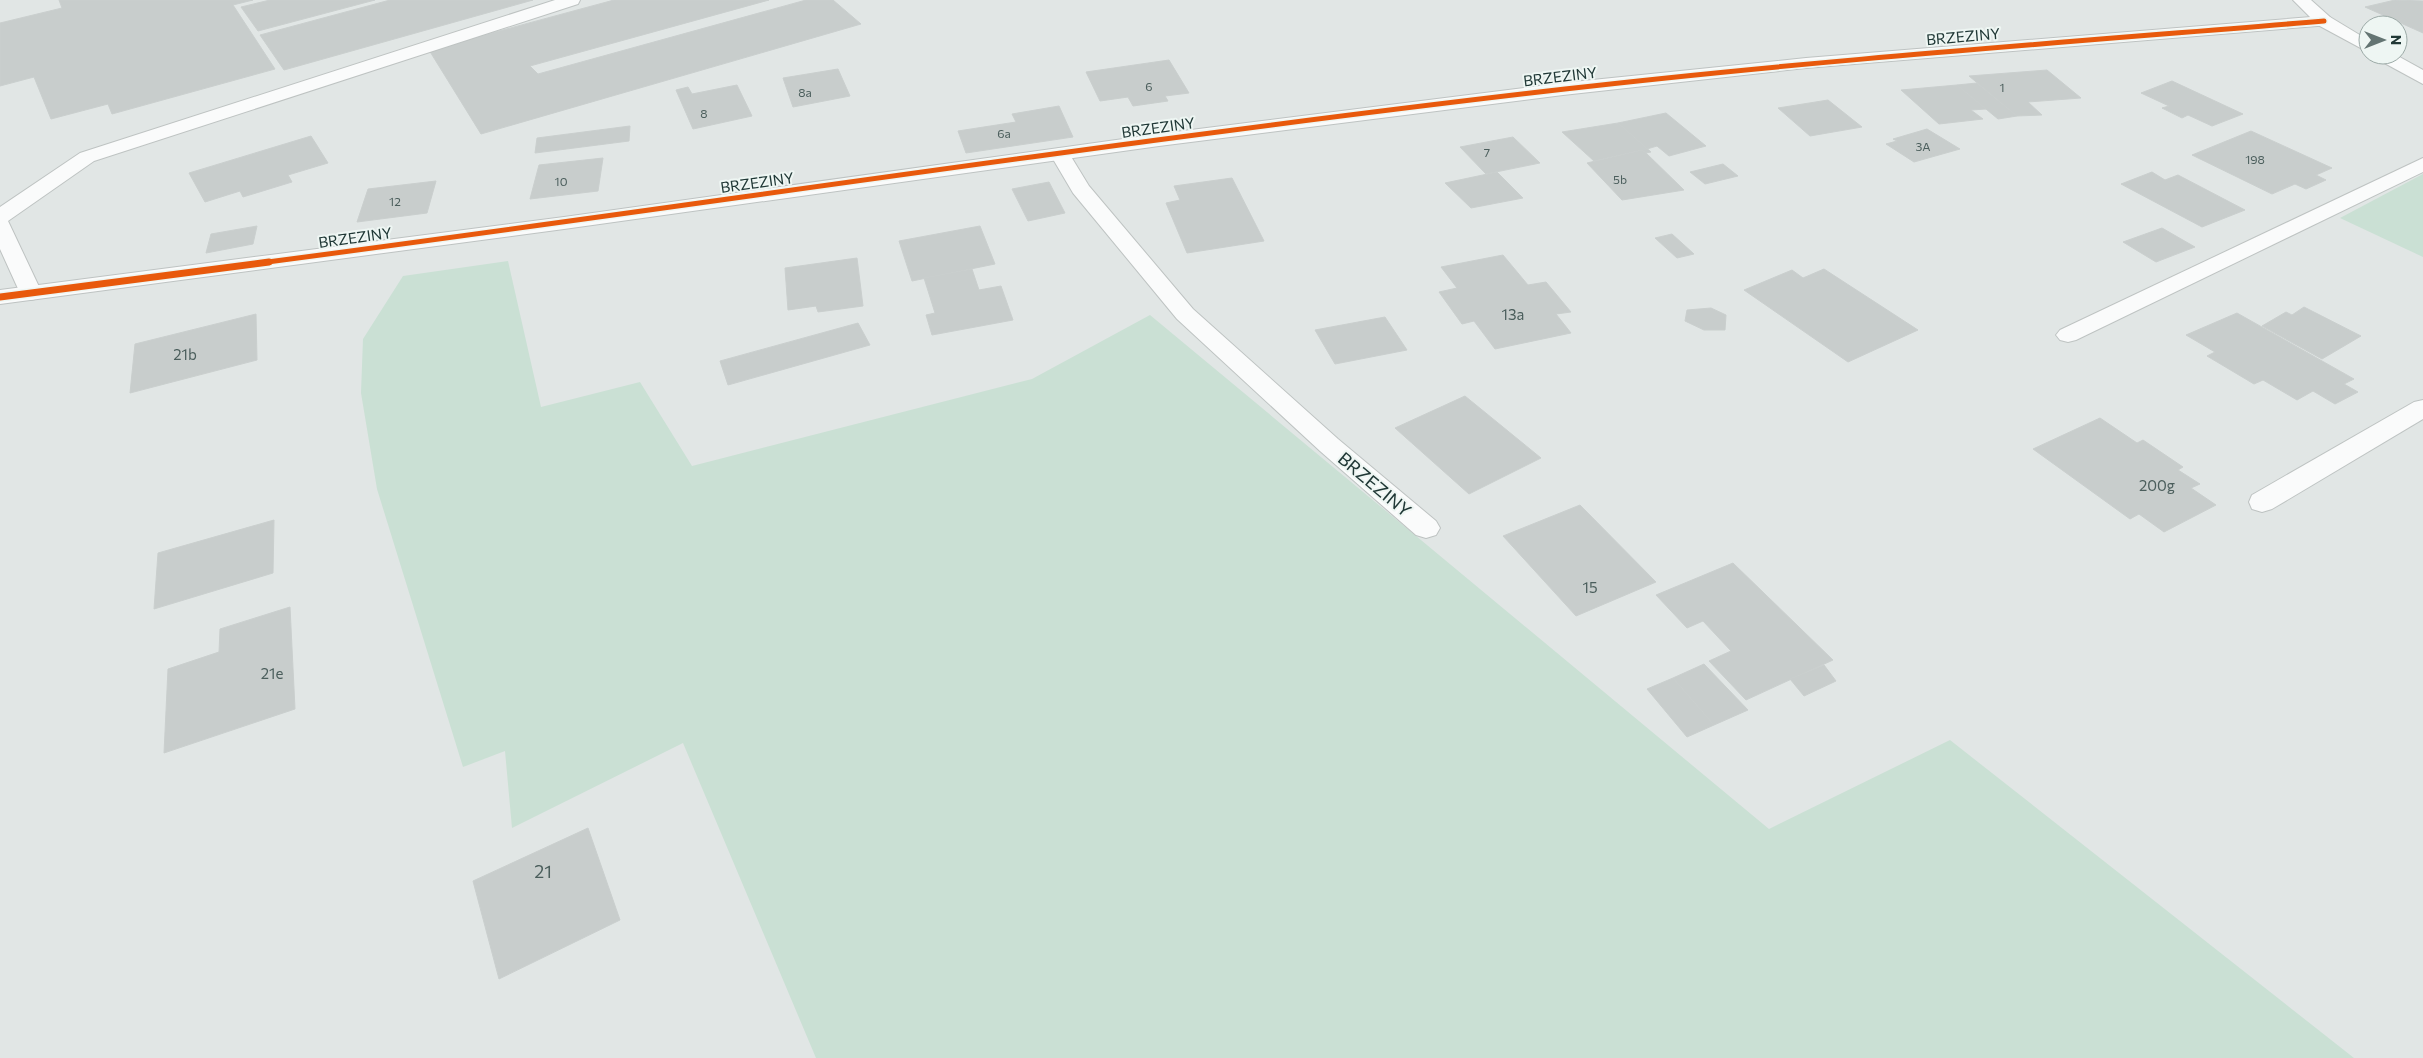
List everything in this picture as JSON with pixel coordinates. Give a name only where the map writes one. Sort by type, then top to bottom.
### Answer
[{"type":"street","points":[[0,218],[86,157],[572,0]]},
{"type":"street","points":[[2301,0],[2324,21],[2358,41]]},
{"type":"street","name":"BRZEZINY","points":[[0,297],[1563,88],[1806,62],[2324,21]]},
{"type":"street","points":[[2400,65],[2423,78]]},
{"type":"street","name":"BRZEZINY","points":[[1060,154],[1080,189],[1185,314],[1329,445],[1426,528]]},
{"type":"street","points":[[2068,336],[2423,164]]},
{"type":"street","points":[[0,225],[31,293]]},
{"type":"street","points":[[2262,502],[2423,408]]},
{"type":"green space","points":[[2423,174],[2423,257],[2340,218]]},
{"type":"green space","points":[[508,261],[541,407],[640,382],[692,466],[1032,379],[1150,315],[1769,829],[1950,740],[2354,1058],[816,1058],[683,743],[512,828],[505,751],[463,767],[377,489],[361,393],[363,339],[403,276]]},
{"type":"building","points":[[59,0],[253,0],[233,5],[275,69],[112,114],[108,104],[51,119],[34,77],[0,86],[0,23],[62,8]]},
{"type":"building","points":[[270,0],[375,0],[258,31],[241,7]]},
{"type":"building","points":[[390,0],[533,0],[284,70],[260,35]]},
{"type":"building","points":[[614,0],[769,0],[530,66],[538,74],[806,0],[833,0],[861,24],[481,134],[429,50]]},
{"type":"building","points":[[2395,0],[2423,1],[2423,33],[2408,26],[2408,15],[2383,15],[2365,7]]},
{"type":"building","points":[[1169,60],[1189,93],[1165,96],[1168,101],[1133,106],[1128,97],[1100,101],[1086,72]]},
{"type":"building","points":[[838,69],[850,96],[793,107],[783,78]]},
{"type":"building","points":[[2047,70],[2081,98],[2028,102],[2042,115],[2017,116],[1969,76]]},
{"type":"building","points":[[2172,81],[2243,114],[2212,126],[2188,115],[2182,118],[2162,108],[2169,106],[2141,93]]},
{"type":"building","points":[[1977,83],[2017,116],[1998,119],[1957,85]]},
{"type":"building","points":[[737,85],[752,116],[693,129],[676,90],[688,87],[692,94]]},
{"type":"building","points":[[1957,85],[1986,109],[1971,110],[1983,119],[1939,124],[1901,90]]},
{"type":"building","points":[[1828,100],[1862,127],[1810,136],[1778,108]]},
{"type":"building","points":[[1059,106],[1073,137],[966,153],[958,131],[1016,122],[1012,114]]},
{"type":"building","points":[[1666,113],[1706,146],[1669,156],[1657,146],[1647,149],[1618,123]]},
{"type":"building","points":[[1618,123],[1651,152],[1646,153],[1642,150],[1594,161],[1562,132]]},
{"type":"building","points":[[630,126],[629,141],[535,153],[537,138]]},
{"type":"building","points":[[1927,129],[1960,149],[1914,162],[1886,144],[1897,141],[1893,139]]},
{"type":"building","points":[[2251,131],[2332,168],[2316,175],[2326,180],[2306,189],[2295,184],[2272,194],[2192,155]]},
{"type":"building","points":[[311,136],[328,163],[288,175],[292,182],[243,197],[240,191],[205,202],[189,173]]},
{"type":"building","points":[[1513,137],[1540,163],[1486,174],[1460,147]]},
{"type":"building","points":[[1642,150],[1684,190],[1622,200],[1587,163]]},
{"type":"building","points":[[603,158],[598,191],[530,199],[539,165]]},
{"type":"building","points":[[1723,164],[1738,176],[1705,184],[1690,172]]},
{"type":"building","points":[[1497,172],[1523,198],[1471,208],[1445,183]]},
{"type":"building","points":[[2152,172],[2165,180],[2178,175],[2245,210],[2202,227],[2121,184]]},
{"type":"building","points":[[1232,178],[1264,241],[1187,253],[1166,203],[1180,200],[1174,186]]},
{"type":"building","points":[[436,181],[427,213],[357,222],[368,189]]},
{"type":"building","points":[[1049,182],[1065,213],[1028,221],[1012,189]]},
{"type":"building","points":[[257,226],[253,244],[206,253],[211,234]]},
{"type":"building","points":[[980,226],[995,264],[912,281],[899,241]]},
{"type":"building","points":[[2162,228],[2195,247],[2156,262],[2123,242]]},
{"type":"building","points":[[1672,234],[1694,254],[1677,258],[1655,238]]},
{"type":"building","points":[[1503,255],[1528,285],[1546,282],[1571,312],[1556,314],[1571,333],[1495,349],[1474,321],[1462,324],[1439,292],[1457,288],[1441,267]]},
{"type":"building","points":[[857,258],[863,306],[818,312],[816,306],[788,310],[785,268]]},
{"type":"building","points":[[972,269],[979,290],[1001,286],[1013,320],[932,335],[926,315],[935,313],[924,278]]},
{"type":"building","points":[[1824,269],[1918,330],[1848,362],[1744,290],[1792,270],[1803,278]]},
{"type":"building","points":[[2304,307],[2361,336],[2322,359],[2262,326],[2286,312],[2292,315]]},
{"type":"building","points":[[1711,308],[1726,315],[1725,330],[1704,330],[1685,321],[1687,310]]},
{"type":"building","points":[[2237,313],[2354,379],[2344,384],[2358,392],[2335,404],[2313,391],[2297,400],[2263,380],[2254,384],[2207,356],[2215,352],[2186,335]]},
{"type":"building","points":[[256,314],[257,360],[130,393],[135,344]]},
{"type":"building","points":[[1385,317],[1407,350],[1335,364],[1315,330]]},
{"type":"building","points":[[858,323],[870,345],[728,385],[720,361]]},
{"type":"building","points":[[1465,396],[1541,458],[1469,494],[1395,428]]},
{"type":"building","points":[[2100,418],[2137,443],[2143,440],[2183,467],[2178,470],[2200,484],[2191,488],[2216,505],[2164,532],[2139,514],[2130,519],[2033,449]]},
{"type":"building","points":[[1580,505],[1656,582],[1576,616],[1503,536]]},
{"type":"building","points":[[274,520],[273,573],[154,609],[158,553]]},
{"type":"building","points":[[1733,563],[1833,660],[1746,700],[1709,661],[1731,651],[1703,621],[1687,628],[1656,595]]},
{"type":"building","points":[[290,607],[295,709],[164,753],[168,669],[219,652],[220,629]]},
{"type":"building","points":[[1704,664],[1748,710],[1714,725],[1673,678]]},
{"type":"building","points":[[1824,665],[1836,681],[1804,696],[1790,679]]},
{"type":"building","points":[[1673,678],[1714,725],[1687,737],[1647,689]]},
{"type":"building","points":[[588,828],[620,920],[499,979],[473,881]]},
{"type":"cycle path","points":[[0,297],[564,223],[1159,140],[1563,89],[1806,63],[2324,21]]}]
